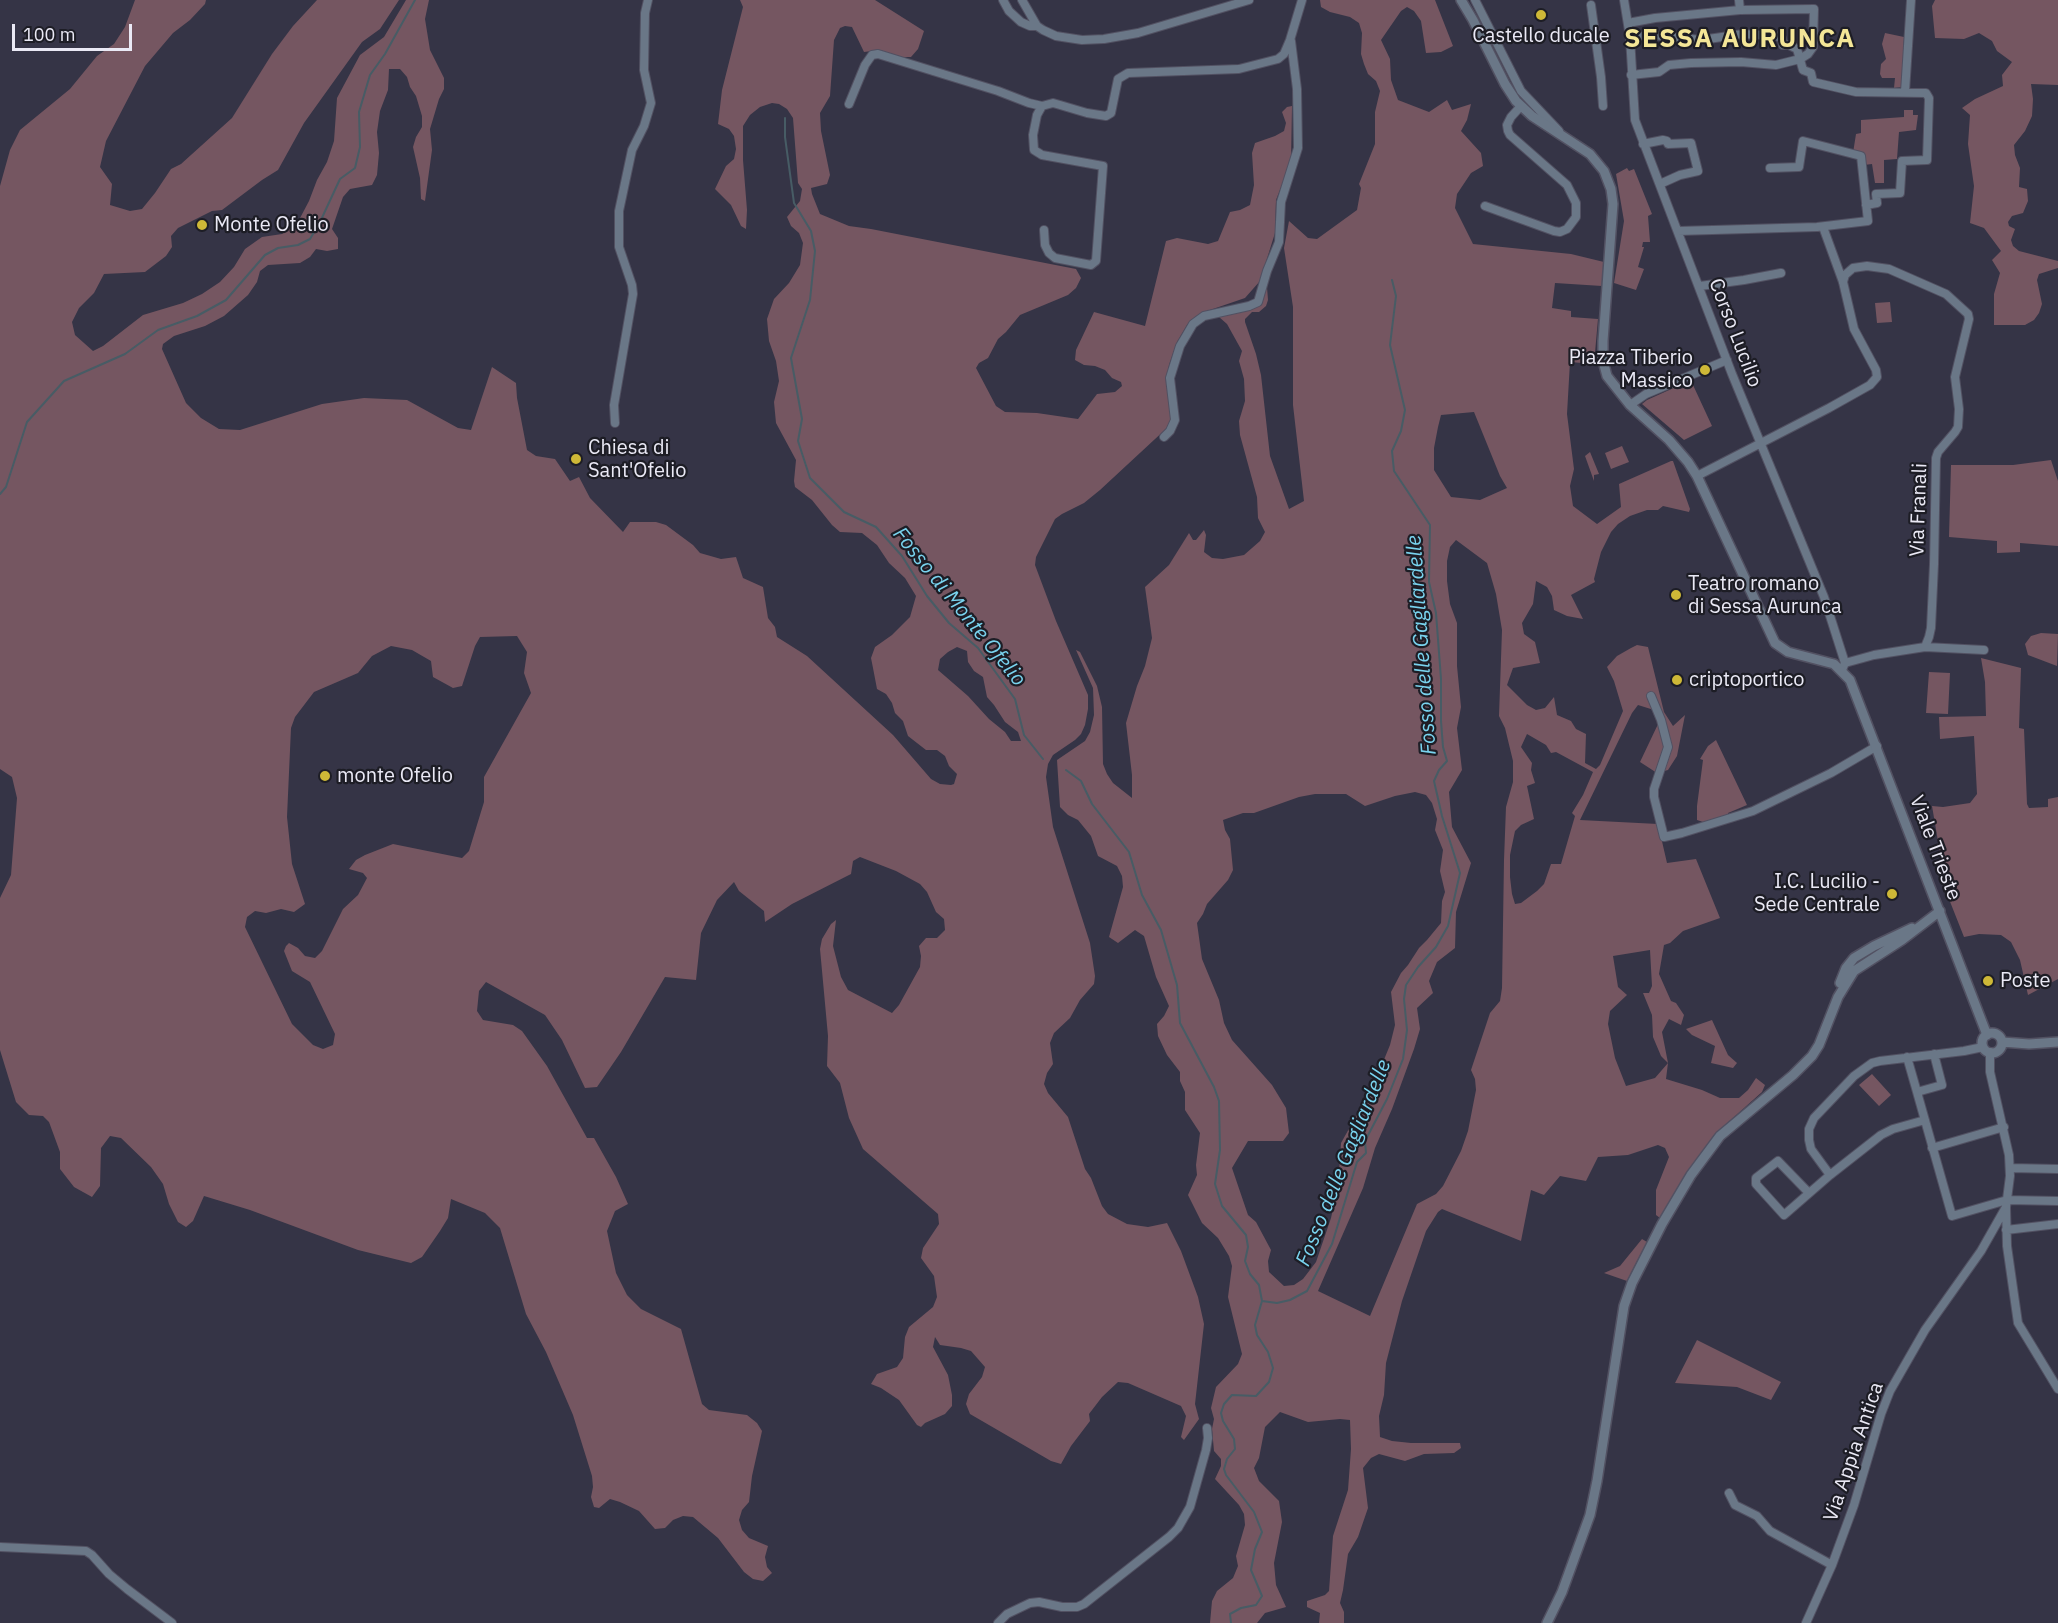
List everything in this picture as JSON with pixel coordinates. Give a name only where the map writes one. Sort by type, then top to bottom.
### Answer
[{"type":"street","points":[[615,423],[614,405],[633,294],[619,247],[619,211],[632,150],[644,126],[651,103],[644,70],[645,13],[648,0]]},
{"type":"street","points":[[1002,0],[1009,12],[1021,22],[1037,26]]},
{"type":"street","points":[[1022,0],[1037,26],[1047,33],[1082,40],[1138,33],[1249,0]]},
{"type":"street","points":[[849,104],[865,65],[872,56],[878,54],[998,91],[1023,102],[1042,106],[1053,104],[1096,115],[1109,115],[1117,83],[1121,76],[1128,73],[1247,68],[1278,59],[1284,54],[1290,40],[1302,0]]},
{"type":"street","points":[[1461,0],[1505,84],[1521,106],[1536,119],[1582,148],[1604,171],[1611,189],[1613,210],[1603,341],[1603,361],[1610,381],[1630,405],[1681,453],[1697,476],[1775,643],[1788,652],[1845,669],[1892,651],[1925,647],[1984,650]]},
{"type":"street","points":[[1475,0],[1521,91],[1564,136]]},
{"type":"street","name":"Corso Lucilio","points":[[1624,0],[1630,37],[1635,120],[1727,360],[1824,597],[1845,669]]},
{"type":"street","points":[[1739,0],[1740,10]]},
{"type":"street","points":[[1905,92],[1911,0]]},
{"type":"street","points":[[1591,5],[1603,106]]},
{"type":"street","points":[[1628,23],[1654,18],[1740,10],[1814,9],[1812,49],[1800,59],[1776,65],[1741,62],[1669,65],[1659,72],[1631,75]]},
{"type":"street","points":[[1653,35],[1701,40],[1743,34],[1780,37],[1783,45],[1794,47],[1798,52],[1803,70],[1811,73],[1813,82],[1856,92],[1926,93],[1929,98],[1927,160],[1902,161],[1900,193],[1876,194],[1877,203],[1866,205]]},
{"type":"street","points":[[1630,37],[1640,36]]},
{"type":"street","points":[[1164,437],[1175,420],[1170,378],[1185,336],[1193,324],[1204,316],[1258,302],[1279,242],[1281,202],[1298,148],[1297,89],[1290,40]]},
{"type":"street","points":[[1042,106],[1037,115],[1034,135],[1035,150],[1042,155],[1103,165],[1096,261],[1091,265],[1055,258],[1045,245],[1044,230]]},
{"type":"street","points":[[1485,206],[1560,232],[1567,229],[1576,217],[1576,203],[1567,185],[1508,131],[1507,125],[1511,117],[1521,106]]},
{"type":"street","points":[[1643,144],[1663,140],[1668,144],[1691,143],[1698,171],[1680,175],[1660,184]]},
{"type":"street","points":[[1678,231],[1822,227],[1868,221],[1862,156],[1803,141],[1799,167],[1770,168]]},
{"type":"street","points":[[1697,476],[1870,385],[1877,377],[1876,370],[1853,324],[1843,282],[1822,227]]},
{"type":"street","name":"Via Franali","points":[[1843,282],[1845,275],[1853,268],[1868,266],[1889,269],[1946,294],[1968,314],[1970,320],[1955,378],[1958,427],[1938,452],[1936,458],[1931,628],[1925,647]]},
{"type":"street","points":[[1700,286],[1781,273]]},
{"type":"street","points":[[1630,405],[1646,394],[1727,360]]},
{"type":"street","name":"Viale Trieste","points":[[1845,669],[1987,1035]]},
{"type":"street","points":[[1651,696],[1661,720],[1668,747],[1654,789],[1664,837],[1753,812],[1877,747]]},
{"type":"street","points":[[1547,1623],[1562,1592],[1590,1515],[1624,1306],[1632,1283],[1662,1224],[1710,1148],[1727,1129],[1805,1064],[1819,1045],[1838,997],[1846,968],[1854,958],[1881,942],[1917,926],[1940,911]]},
{"type":"street","points":[[1987,1050],[1983,1039],[1987,1035],[1996,1035],[2002,1042],[2029,1044],[2058,1042]]},
{"type":"street","points":[[1830,1174],[1811,1149],[1810,1124],[1863,1070],[1880,1061],[1907,1057],[1998,1050],[2002,1042]]},
{"type":"street","name":"Via Appia Antica","points":[[1806,1623],[1832,1565],[1862,1483],[1887,1397],[1925,1330],[1981,1251],[2006,1204],[2010,1167],[2004,1127],[1990,1072],[1987,1050]]},
{"type":"street","points":[[1917,1092],[1942,1085],[1934,1054]]},
{"type":"street","points":[[1907,1057],[1952,1215],[2006,1204],[2058,1201]]},
{"type":"street","points":[[1809,1193],[1778,1161],[1755,1181],[1784,1215],[1809,1193],[1830,1174],[1881,1135],[1893,1129],[1925,1120]]},
{"type":"street","points":[[1932,1148],[2004,1127]]},
{"type":"street","points":[[2010,1167],[2058,1169]]},
{"type":"street","points":[[2006,1204],[2006,1230],[2018,1323],[2058,1389]]},
{"type":"street","points":[[2006,1230],[2058,1224]]},
{"type":"street","points":[[998,1623],[1007,1614],[1030,1603],[1039,1602],[1062,1607],[1077,1607],[1084,1604],[1169,1537],[1178,1528],[1190,1507],[1206,1450],[1207,1428]]},
{"type":"street","points":[[1729,1492],[1735,1505],[1756,1516],[1770,1531],[1832,1565]]},
{"type":"street","points":[[0,1547],[86,1551],[109,1574],[172,1623]]},
{"type":"shaded area","points":[[135,0],[206,0],[205,4],[173,33],[145,66],[106,141],[100,167],[112,184],[110,205],[130,211],[142,209],[171,169],[181,164],[232,118],[272,54],[317,0],[399,0],[380,29],[362,42],[304,123],[278,170],[222,210],[212,211],[178,228],[171,236],[172,247],[166,256],[145,272],[104,274],[94,293],[79,308],[72,322],[75,335],[93,351],[103,346],[143,315],[183,303],[202,294],[220,282],[234,267],[245,249],[262,237],[282,234],[299,220],[327,162],[334,141],[337,98],[360,55],[384,37],[406,0],[429,0],[425,19],[430,50],[444,78],[444,89],[430,129],[432,150],[425,201],[421,199],[420,178],[413,147],[422,127],[422,116],[407,77],[400,69],[389,69],[388,90],[380,111],[377,132],[379,153],[377,175],[372,185],[350,189],[343,197],[332,229],[338,238],[338,249],[327,251],[316,249],[310,257],[300,263],[268,265],[260,271],[257,282],[248,295],[224,316],[205,326],[174,336],[163,344],[162,349],[186,403],[201,418],[219,429],[240,430],[322,404],[364,398],[407,400],[458,428],[471,430],[492,367],[516,383],[527,450],[536,456],[555,459],[570,481],[579,477],[590,498],[623,532],[630,522],[656,522],[666,525],[700,553],[721,559],[736,557],[743,578],[763,587],[768,618],[775,627],[777,637],[807,656],[893,735],[931,779],[940,784],[951,785],[954,784],[957,774],[949,766],[945,756],[937,750],[926,750],[908,736],[903,721],[895,713],[892,703],[886,694],[877,689],[871,658],[875,647],[892,635],[910,617],[916,596],[905,578],[889,563],[877,545],[862,533],[840,532],[812,500],[795,487],[796,460],[776,423],[774,402],[779,381],[776,361],[769,341],[767,319],[774,299],[789,283],[800,265],[803,243],[799,233],[791,226],[787,217],[800,201],[802,189],[798,183],[793,118],[787,109],[772,103],[760,107],[750,115],[743,126],[746,229],[741,226],[731,205],[715,189],[726,166],[734,159],[736,149],[734,136],[729,129],[718,124],[722,90],[743,7],[740,0],[875,0],[924,31],[918,49],[911,57],[902,57],[880,50],[864,52],[852,27],[840,28],[834,40],[830,96],[820,113],[821,131],[830,175],[827,184],[811,188],[812,194],[820,214],[849,226],[1076,269],[1081,278],[1076,288],[1068,295],[1020,315],[998,339],[988,358],[979,363],[976,368],[996,406],[1005,412],[1037,413],[1078,419],[1097,394],[1115,392],[1122,386],[1121,382],[1112,378],[1105,370],[1084,365],[1075,360],[1076,350],[1094,312],[1145,326],[1166,241],[1177,238],[1208,244],[1218,241],[1230,212],[1250,205],[1254,185],[1252,153],[1255,143],[1284,131],[1286,123],[1282,112],[1292,106],[1291,162],[1276,200],[1275,233],[1260,281],[1245,298],[1197,316],[1187,325],[1177,342],[1169,365],[1167,382],[1172,417],[1168,427],[1100,490],[1084,503],[1055,519],[1036,557],[1035,565],[1088,695],[1088,709],[1081,734],[1053,755],[1048,764],[1046,777],[1053,827],[1090,943],[1095,976],[1094,984],[1080,1000],[1070,1018],[1054,1033],[1050,1043],[1053,1064],[1044,1084],[1048,1093],[1068,1117],[1085,1169],[1108,1214],[1127,1224],[1148,1227],[1167,1223],[1181,1251],[1198,1297],[1204,1324],[1195,1404],[1199,1419],[1184,1440],[1181,1437],[1186,1416],[1181,1406],[1128,1383],[1118,1382],[1089,1414],[1090,1421],[1061,1464],[1051,1461],[970,1414],[966,1404],[969,1394],[982,1377],[985,1367],[971,1351],[940,1345],[935,1337],[933,1347],[948,1375],[952,1395],[952,1406],[945,1414],[921,1427],[917,1425],[899,1400],[871,1384],[877,1374],[897,1367],[903,1358],[905,1337],[909,1327],[933,1307],[937,1297],[934,1276],[921,1258],[923,1248],[939,1224],[938,1214],[863,1149],[849,1118],[840,1083],[827,1066],[828,1036],[820,949],[822,939],[836,920],[833,946],[841,977],[848,990],[892,1013],[899,1005],[920,967],[919,946],[926,938],[937,938],[945,930],[944,919],[936,912],[927,892],[920,884],[896,871],[860,857],[853,861],[851,874],[792,904],[765,922],[764,911],[739,891],[734,882],[717,900],[701,933],[696,980],[665,977],[621,1052],[597,1087],[585,1088],[562,1040],[545,1015],[486,982],[479,991],[477,1011],[483,1020],[513,1025],[522,1031],[547,1066],[587,1138],[594,1138],[616,1177],[628,1204],[615,1211],[607,1231],[616,1273],[627,1295],[641,1309],[681,1329],[702,1404],[709,1410],[747,1415],[757,1423],[762,1431],[749,1502],[742,1510],[739,1520],[742,1530],[749,1538],[768,1546],[765,1557],[767,1567],[772,1573],[763,1581],[753,1579],[744,1572],[718,1538],[693,1517],[683,1516],[673,1520],[665,1528],[655,1529],[639,1511],[620,1502],[610,1499],[599,1508],[594,1507],[591,1497],[592,1476],[573,1415],[546,1352],[526,1314],[500,1228],[485,1213],[451,1199],[448,1218],[440,1231],[422,1257],[411,1263],[358,1250],[250,1210],[204,1196],[193,1221],[186,1227],[178,1222],[163,1184],[151,1167],[121,1138],[110,1136],[101,1148],[100,1186],[92,1197],[74,1187],[60,1169],[60,1152],[49,1122],[43,1116],[29,1115],[16,1102],[0,1050],[0,898],[11,875],[17,798],[12,777],[0,769],[0,186],[10,150],[20,130],[70,89],[97,56],[114,44],[125,27]],"holes":[[[517,636],[527,652],[524,673],[531,693],[484,777],[484,802],[469,851],[462,858],[393,844],[365,855],[356,860],[349,869],[363,873],[367,878],[358,895],[343,909],[322,951],[315,958],[305,956],[289,943],[286,946],[284,951],[292,971],[310,982],[335,1034],[333,1045],[323,1049],[313,1045],[292,1024],[245,927],[247,917],[255,911],[266,913],[281,909],[294,912],[305,904],[292,864],[287,817],[291,728],[295,717],[314,692],[358,673],[372,656],[391,646],[412,650],[431,661],[433,677],[453,688],[462,686],[480,637]],[[957,647],[967,651],[968,662],[974,671],[983,677],[987,697],[1005,722],[1018,732],[1021,741],[1011,741],[1005,732],[989,719],[968,696],[938,670],[940,659]]]},
{"type":"shaded area","points":[[1320,0],[1435,0],[1453,46],[1441,52],[1426,53],[1421,21],[1414,11],[1407,7],[1401,11],[1381,40],[1390,59],[1391,80],[1398,100],[1429,112],[1447,100],[1452,110],[1471,104],[1467,120],[1461,131],[1481,153],[1483,166],[1471,173],[1457,194],[1455,208],[1473,244],[1571,254],[1604,262],[1602,286],[1555,283],[1552,308],[1571,311],[1571,317],[1598,319],[1594,364],[1570,362],[1567,414],[1574,469],[1570,486],[1573,506],[1597,524],[1621,507],[1619,484],[1673,461],[1690,509],[1689,512],[1663,506],[1658,510],[1647,510],[1630,516],[1618,524],[1611,532],[1601,552],[1595,582],[1571,595],[1583,619],[1567,616],[1554,610],[1552,596],[1547,587],[1536,581],[1533,604],[1522,623],[1524,634],[1535,642],[1540,663],[1513,668],[1507,685],[1527,705],[1536,710],[1545,708],[1554,697],[1557,715],[1571,721],[1576,729],[1586,734],[1585,763],[1596,769],[1600,765],[1623,711],[1607,667],[1617,656],[1637,645],[1648,647],[1664,712],[1673,726],[1685,715],[1677,756],[1668,770],[1657,773],[1640,762],[1659,722],[1654,710],[1638,705],[1580,820],[1658,824],[1667,863],[1696,859],[1720,918],[1683,931],[1670,943],[1664,945],[1659,974],[1671,1001],[1676,1003],[1684,1015],[1681,1025],[1669,1019],[1662,1032],[1668,1063],[1666,1079],[1720,1098],[1739,1098],[1756,1078],[1765,1085],[1762,1092],[1715,1134],[1686,1175],[1660,1218],[1656,1215],[1656,1190],[1669,1157],[1665,1148],[1658,1145],[1628,1155],[1598,1157],[1586,1181],[1560,1176],[1544,1195],[1531,1190],[1521,1241],[1442,1209],[1438,1212],[1426,1231],[1402,1301],[1386,1363],[1384,1395],[1379,1416],[1380,1437],[1411,1443],[1460,1443],[1461,1448],[1454,1453],[1424,1454],[1405,1461],[1379,1454],[1371,1458],[1363,1468],[1368,1508],[1358,1537],[1348,1554],[1340,1603],[1344,1612],[1344,1623],[1319,1623],[1320,1613],[1307,1607],[1307,1601],[1325,1595],[1329,1591],[1333,1536],[1348,1490],[1351,1449],[1350,1420],[1308,1422],[1280,1412],[1265,1427],[1259,1458],[1254,1468],[1259,1481],[1279,1501],[1282,1522],[1274,1563],[1276,1585],[1286,1607],[1265,1613],[1257,1623],[1210,1623],[1212,1601],[1217,1591],[1233,1578],[1238,1566],[1236,1556],[1245,1525],[1244,1514],[1239,1505],[1215,1479],[1221,1466],[1221,1459],[1214,1451],[1212,1429],[1214,1419],[1211,1408],[1216,1387],[1238,1364],[1242,1354],[1228,1297],[1232,1266],[1218,1238],[1202,1223],[1188,1195],[1197,1175],[1200,1133],[1185,1110],[1185,1092],[1180,1081],[1180,1072],[1167,1055],[1158,1036],[1157,1024],[1169,1006],[1156,977],[1144,936],[1135,930],[1118,943],[1109,937],[1123,887],[1122,876],[1117,866],[1098,856],[1091,836],[1078,820],[1068,815],[1060,807],[1057,760],[1085,741],[1094,715],[1093,688],[1076,650],[1080,652],[1097,686],[1102,707],[1103,764],[1113,783],[1132,798],[1132,775],[1126,723],[1152,638],[1145,587],[1169,565],[1189,533],[1193,540],[1196,540],[1204,530],[1206,535],[1204,552],[1212,558],[1223,559],[1244,555],[1260,541],[1265,532],[1258,518],[1257,497],[1240,435],[1239,421],[1245,401],[1244,379],[1239,361],[1242,351],[1227,324],[1219,317],[1258,305],[1267,287],[1266,306],[1259,312],[1252,312],[1245,322],[1261,375],[1270,456],[1289,509],[1304,501],[1293,405],[1293,307],[1284,248],[1289,221],[1308,238],[1317,239],[1357,210],[1361,188],[1359,184],[1375,144],[1375,112],[1380,91],[1364,64],[1359,23],[1350,17],[1321,7]],"holes":[[[1474,412],[1507,488],[1480,500],[1451,497],[1434,470],[1434,448],[1441,415]],[[1456,540],[1487,563],[1496,594],[1502,630],[1499,716],[1505,728],[1513,761],[1513,782],[1506,807],[1502,988],[1500,1001],[1490,1013],[1471,1070],[1476,1090],[1468,1131],[1461,1151],[1443,1186],[1436,1194],[1417,1204],[1370,1316],[1318,1291],[1363,1188],[1375,1148],[1414,1049],[1420,1029],[1417,1008],[1433,993],[1429,981],[1437,962],[1455,948],[1456,912],[1471,863],[1452,827],[1449,792],[1462,770],[1457,728],[1461,707],[1457,666],[1457,623],[1450,604],[1447,581],[1450,547]],[[1527,734],[1546,745],[1551,753],[1556,752],[1593,772],[1572,813],[1575,816],[1561,864],[1551,864],[1544,884],[1521,903],[1515,904],[1510,877],[1510,855],[1515,831],[1521,825],[1534,819],[1527,786],[1535,783],[1531,770],[1532,763],[1521,747]],[[1415,792],[1426,795],[1432,803],[1437,819],[1435,830],[1443,850],[1440,871],[1445,892],[1442,901],[1441,923],[1419,948],[1391,992],[1395,1025],[1390,1045],[1374,1084],[1341,1143],[1338,1186],[1331,1218],[1316,1262],[1303,1279],[1294,1285],[1284,1286],[1269,1272],[1268,1261],[1271,1250],[1256,1222],[1248,1215],[1232,1168],[1248,1141],[1283,1141],[1289,1133],[1286,1108],[1272,1085],[1232,1040],[1202,959],[1197,923],[1207,904],[1228,880],[1233,870],[1230,839],[1223,820],[1315,794],[1346,794],[1365,806]],[[1650,950],[1652,986],[1649,993],[1643,993],[1652,1015],[1653,1037],[1661,1056],[1668,1063],[1655,1078],[1626,1086],[1615,1058],[1608,1024],[1610,1011],[1627,995],[1618,987],[1613,956]]]},
{"type":"shaded area","points":[[1935,0],[2058,0],[2058,85],[2031,84],[2032,116],[2025,131],[2014,145],[2020,168],[2019,187],[2027,189],[2028,201],[2023,213],[2012,216],[2008,222],[2009,226],[2015,229],[2011,240],[2013,246],[2019,251],[2058,261],[2058,268],[2039,274],[2037,280],[2042,304],[2034,320],[2025,325],[1994,325],[1994,294],[2000,273],[1992,260],[2001,251],[1984,228],[1970,223],[1974,186],[1968,144],[1970,115],[1962,108],[2003,86],[2002,75],[2012,62],[1997,51],[1992,41],[1979,33],[1964,39],[1935,38],[1932,6]]},
{"type":"shaded area","points":[[1885,33],[1904,37],[1902,87],[1894,88],[1895,78],[1882,78],[1880,74],[1881,64],[1886,59],[1882,44]]},
{"type":"shaded area","points":[[1904,110],[1913,110],[1913,115],[1918,115],[1916,130],[1899,132],[1897,159],[1884,160],[1884,183],[1875,183],[1872,164],[1864,165],[1853,153],[1856,134],[1861,133],[1861,120],[1904,117]]},
{"type":"shaded area","points":[[1627,168],[1629,171],[1634,169],[1652,214],[1648,216],[1650,242],[1643,242],[1642,247],[1644,247],[1638,267],[1644,269],[1636,290],[1614,283],[1624,221],[1616,174]]},
{"type":"shaded area","points":[[1890,302],[1892,322],[1877,323],[1875,303]]},
{"type":"shaded area","points":[[1693,385],[1712,426],[1684,440],[1642,404],[1678,386],[1680,389]]},
{"type":"shaded area","points":[[1622,446],[1629,462],[1611,469],[1605,453]]},
{"type":"shaded area","points":[[1590,452],[1599,474],[1594,475],[1594,481],[1585,456]]},
{"type":"shaded area","points":[[2051,460],[2058,481],[2058,546],[2020,543],[2020,552],[1997,553],[1997,541],[1949,537],[1951,465],[2013,465]]},
{"type":"shaded area","points":[[2041,633],[2058,634],[2057,666],[2028,655],[2025,644],[2031,636]]},
{"type":"shaded area","points":[[1981,658],[2021,668],[2019,728],[2024,729],[2029,808],[2048,807],[2048,799],[2058,797],[2058,979],[2028,995],[2020,960],[2011,942],[2001,935],[1979,934],[1964,937],[1947,894],[1932,806],[1943,807],[1970,803],[1977,794],[1974,736],[1940,739],[1939,717],[1986,716],[1985,682]]},
{"type":"shaded area","points":[[1929,672],[1950,673],[1948,714],[1926,713]]},
{"type":"shaded area","points":[[1716,740],[1747,805],[1728,813],[1728,816],[1706,823],[1697,820],[1703,760],[1700,759],[1708,746]]},
{"type":"shaded area","points":[[1712,1020],[1728,1055],[1737,1063],[1733,1068],[1711,1063],[1715,1046],[1692,1035],[1686,1029]]},
{"type":"shaded area","points":[[1872,1074],[1891,1095],[1879,1106],[1859,1085]]},
{"type":"shaded area","points":[[1642,1239],[1647,1242],[1627,1281],[1604,1273],[1620,1266]]},
{"type":"shaded area","points":[[1697,1340],[1781,1382],[1771,1400],[1737,1387],[1675,1383]]},
{"type":"waterway","points":[[0,494],[6,487],[27,422],[64,381],[125,354],[158,330],[197,316],[226,300],[265,255],[278,248],[298,245],[310,239],[340,179],[355,168],[360,147],[359,112],[370,75],[385,54],[415,0]]},
{"type":"waterway","name":"Fosso di Monte Ofelio","points":[[785,118],[785,137],[794,203],[811,231],[815,251],[810,300],[791,358],[802,419],[798,441],[810,478],[844,512],[876,527],[902,556],[927,596],[949,623],[978,648],[1015,699],[1024,735],[1043,759]]},
{"type":"waterway","name":"Fosso delle Gagliardelle","points":[[1262,1301],[1277,1303],[1290,1300],[1307,1291],[1332,1244],[1357,1162],[1366,1153],[1365,1141],[1387,1099],[1403,1059],[1407,1030],[1404,999],[1406,985],[1436,947],[1448,926],[1460,873],[1442,816],[1434,781],[1439,770],[1447,761],[1443,747],[1441,721],[1441,679],[1436,613],[1429,582],[1430,525],[1394,471],[1392,451],[1401,431],[1405,410],[1390,345],[1396,296],[1392,280]]},
{"type":"waterway","name":"Fosso di Monte Ofelio","points":[[1066,770],[1081,781],[1092,804],[1129,852],[1142,895],[1161,930],[1177,985],[1180,1023],[1219,1101],[1220,1150],[1215,1184],[1222,1206],[1246,1235],[1248,1247],[1245,1261],[1250,1274],[1259,1285],[1262,1301],[1255,1325],[1257,1335],[1268,1352],[1273,1368],[1269,1382],[1256,1396],[1232,1395],[1224,1404],[1221,1413],[1234,1439],[1235,1449],[1227,1459],[1224,1469],[1226,1475],[1254,1512],[1262,1532],[1255,1549],[1251,1570],[1262,1596],[1256,1605],[1241,1608],[1230,1614],[1231,1623]]},
{"type":"place","name":"Castello ducale","points":[[1541,15]]},
{"type":"place","name":"Monte Ofelio","points":[[202,225]]},
{"type":"place","name":"Piazza Tiberio Massico","points":[[1705,370]]},
{"type":"place","name":"Chiesa di Sant'Ofelio","points":[[576,459]]},
{"type":"place","name":"Teatro romano di Sessa Aurunca","points":[[1676,595]]},
{"type":"place","name":"criptoportico","points":[[1677,680]]},
{"type":"place","name":"monte Ofelio","points":[[325,776]]},
{"type":"place","name":"I.C. Lucilio - Sede Centrale","points":[[1892,894]]},
{"type":"place","name":"Poste","points":[[1988,981]]},
{"type":"district","name":"SESSA AURUNCA","points":[[1740,39]]}]
